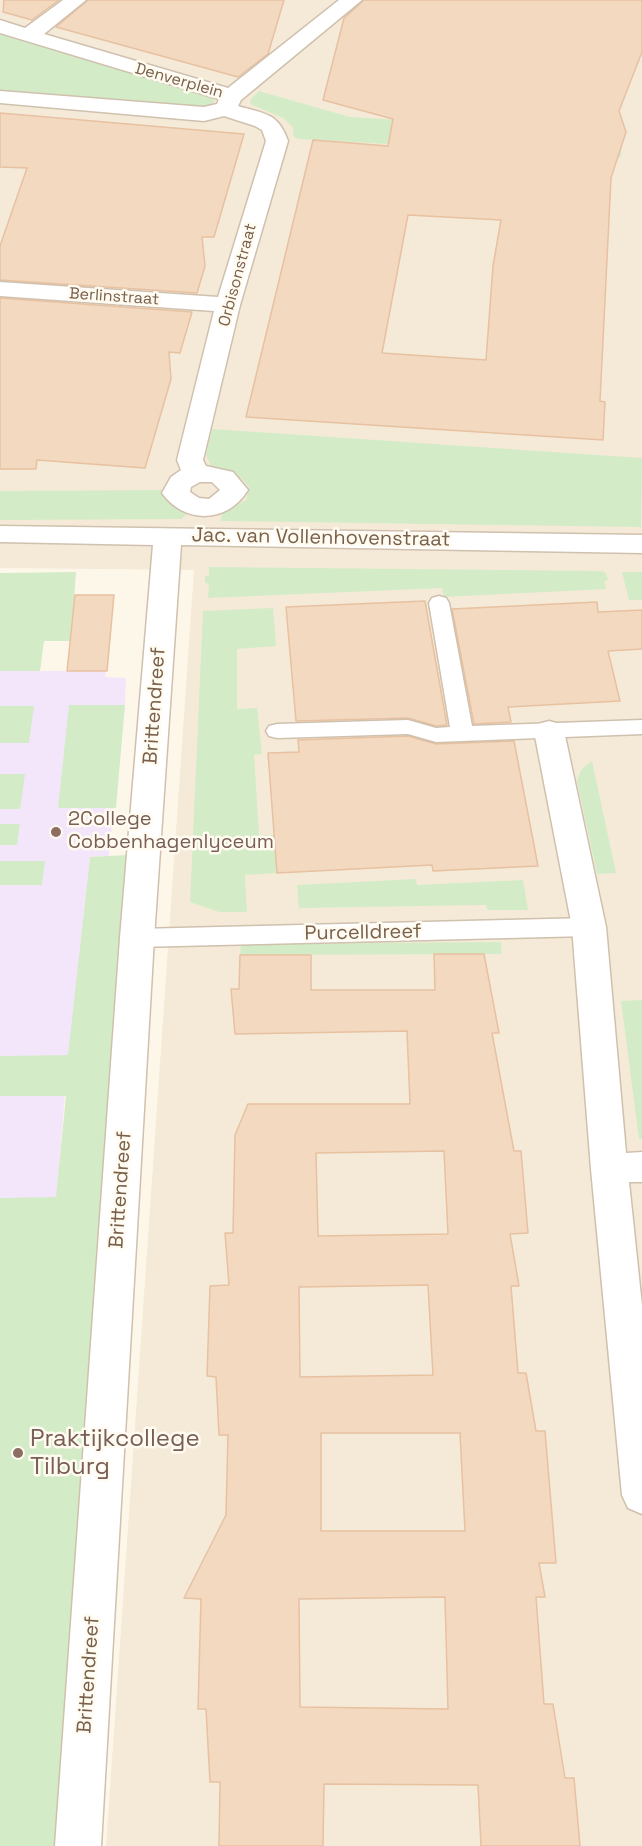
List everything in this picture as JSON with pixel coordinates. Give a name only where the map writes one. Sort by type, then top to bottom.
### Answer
[{"type":"street","points":[[27,36],[76,0]]},
{"type":"street","points":[[228,103],[352,0]]},
{"type":"street","name":"Denverplein","points":[[0,26],[228,103]]},
{"type":"street","name":"Denverplein","points":[[0,97],[204,114],[228,103]]},
{"type":"street","name":"Orbisonstraat","points":[[195,474],[190,460],[194,442],[228,305],[277,141],[272,127],[228,103]]},
{"type":"street","name":"Berlinstraat","points":[[0,289],[228,305]]},
{"type":"street","name":"Jac. van Vollenhovenstraat","points":[[0,534],[642,544]]},
{"type":"street","name":"Brittendreef","points":[[78,1846],[138,938],[168,535]]},
{"type":"street","points":[[549,731],[589,927],[626,1168],[642,1495]]},
{"type":"lane","points":[[438,603],[462,734]]},
{"type":"lane","points":[[277,731],[408,727],[436,735],[642,727]]},
{"type":"lane","name":"Purcelldreef","points":[[138,938],[589,927]]},
{"type":"shaded area","points":[[0,0],[642,0],[642,1846],[106,1846],[194,570],[0,568]]},
{"type":"shaded area","points":[[0,625],[40,671],[106,671],[105,677],[126,678],[109,856],[90,857],[66,1080],[8,1826],[0,1826]]},
{"type":"green space","points":[[0,30],[213,96],[214,102],[208,107],[194,107],[0,90]]},
{"type":"green space","points":[[259,91],[350,117],[622,133],[621,157],[299,139],[294,137],[293,127],[283,118],[250,104],[251,99]]},
{"type":"green space","points":[[212,429],[642,458],[641,527],[221,521],[222,513],[246,500],[249,487],[241,478],[211,466],[206,455]]},
{"type":"green space","points":[[169,490],[190,512],[181,519],[0,520],[0,491]]},
{"type":"green space","points":[[209,567],[602,571],[606,573],[608,580],[604,581],[606,589],[444,597],[442,588],[208,598],[209,584],[205,583],[205,576],[209,576]]},
{"type":"green space","points":[[76,572],[71,641],[44,641],[40,671],[0,671],[0,573]]},
{"type":"green space","points":[[622,572],[642,572],[642,600],[629,600]]},
{"type":"green space","points":[[273,608],[276,646],[237,649],[237,709],[257,708],[262,754],[254,755],[259,835],[274,835],[277,873],[245,875],[247,912],[219,912],[190,902],[203,611]]},
{"type":"green space","points":[[69,705],[125,705],[116,808],[58,808]]},
{"type":"green space","points":[[0,706],[34,706],[29,743],[0,743]]},
{"type":"green space","points":[[592,761],[616,873],[597,874],[577,781],[581,770]]},
{"type":"green space","points":[[0,774],[25,774],[20,809],[0,809]]},
{"type":"green space","points":[[0,824],[20,824],[17,845],[0,845]]},
{"type":"green space","points":[[127,855],[55,1846],[0,1846],[0,1198],[56,1197],[66,1096],[0,1096],[0,1056],[68,1055],[90,857]]},
{"type":"green space","points":[[0,861],[45,861],[42,885],[0,885]]},
{"type":"green space","points":[[416,879],[417,885],[523,880],[528,910],[488,910],[486,905],[299,908],[297,885]]},
{"type":"green space","points":[[501,942],[502,954],[240,955],[241,944]]},
{"type":"green space","points":[[642,1000],[642,1139],[639,1139],[621,1001]]},
{"type":"building","points":[[4,0],[59,0],[32,20],[3,12]]},
{"type":"building","points":[[88,0],[284,0],[268,54],[238,77],[56,27]]},
{"type":"building","points":[[364,0],[642,0],[642,52],[619,111],[626,132],[611,178],[600,401],[605,402],[603,440],[246,417],[313,140],[388,146],[393,119],[323,100],[344,18]],"holes":[[[408,215],[501,220],[493,266],[486,360],[382,353]]]},
{"type":"building","points":[[0,113],[244,134],[214,237],[202,237],[205,266],[197,293],[0,280],[0,246],[27,168],[0,167]]},
{"type":"building","points":[[0,298],[192,312],[180,353],[169,352],[171,379],[145,468],[37,460],[36,469],[0,469]]},
{"type":"building","points":[[75,595],[114,595],[107,671],[67,671]]},
{"type":"building","points":[[425,601],[447,725],[436,726],[408,718],[296,721],[286,607]]},
{"type":"building","points":[[597,602],[598,612],[642,610],[642,649],[608,651],[620,701],[508,707],[511,722],[474,724],[452,609]]},
{"type":"building","points":[[408,736],[436,744],[514,741],[538,866],[433,871],[432,865],[277,873],[268,753],[299,752],[298,740]]},
{"type":"building","points":[[434,954],[484,954],[499,1033],[492,1033],[514,1151],[521,1151],[528,1233],[510,1234],[519,1286],[511,1286],[518,1373],[526,1373],[536,1431],[545,1431],[556,1563],[539,1563],[545,1597],[536,1597],[544,1704],[553,1704],[565,1778],[574,1778],[580,1846],[481,1846],[478,1785],[324,1784],[323,1846],[219,1846],[220,1782],[210,1782],[206,1709],[198,1709],[201,1599],[184,1598],[226,1515],[228,1435],[219,1435],[216,1377],[207,1376],[210,1286],[229,1285],[225,1233],[233,1233],[235,1135],[248,1104],[410,1104],[407,1031],[235,1034],[231,989],[239,989],[240,955],[311,955],[311,990],[435,990]],"holes":[[[444,1151],[448,1234],[318,1236],[316,1153]],[[428,1285],[433,1375],[300,1377],[299,1287]],[[321,1433],[460,1433],[465,1531],[321,1531]],[[445,1597],[448,1709],[300,1707],[299,1599]]]},
{"type":"place","name":"2College Cobbenhagenlyceum","points":[[56,832]]},
{"type":"place","name":"Praktijkcollege Tilburg","points":[[18,1453]]}]
